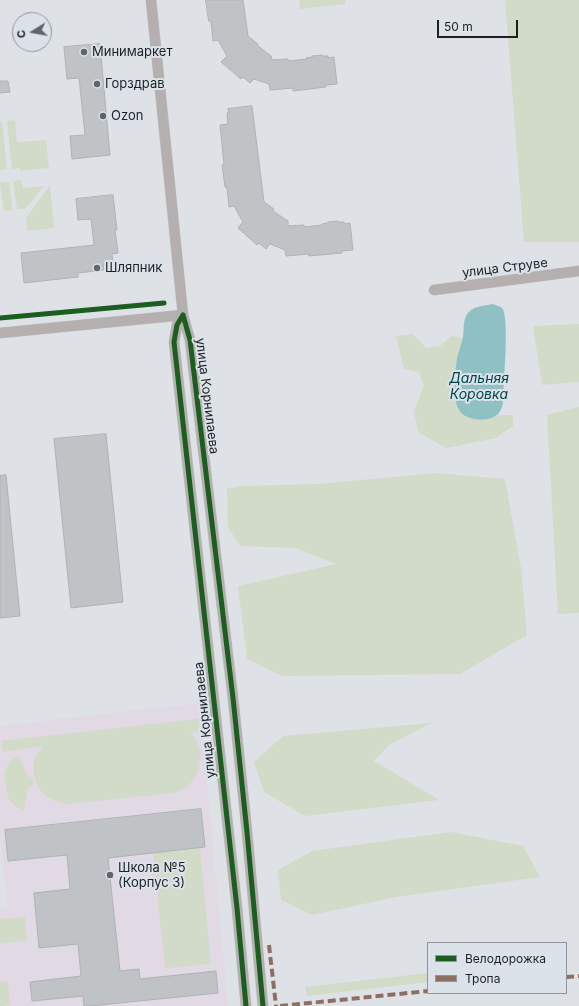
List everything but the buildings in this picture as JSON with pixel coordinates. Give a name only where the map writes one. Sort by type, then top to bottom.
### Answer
[{"type":"street","name":"улица Корнилаева","points":[[151,0],[183,315],[190,340],[233,698],[263,1006]]},
{"type":"street","name":"улица Струве","points":[[434,290],[579,272]]},
{"type":"street","name":"улица Корнилаева","points":[[183,315],[177,325],[174,342],[234,879],[246,1006]]},
{"type":"street","points":[[0,333],[183,315]]},
{"type":"shaded area","name":"Школа №5 (Корпус 3)","points":[[200,703],[228,1006],[0,1006],[0,910],[8,908],[0,841],[0,726]]},
{"type":"green space","points":[[299,0],[345,0],[346,4],[300,9]]},
{"type":"green space","points":[[505,0],[579,0],[579,242],[524,242]]},
{"type":"green space","points":[[15,120],[17,142],[46,140],[49,168],[20,171],[20,168],[12,169],[7,121]]},
{"type":"green space","points":[[0,121],[2,121],[7,169],[0,170]]},
{"type":"green space","points":[[21,180],[23,188],[44,186],[25,209],[17,209],[13,181]]},
{"type":"green space","points":[[9,182],[12,210],[4,211],[0,183]]},
{"type":"green space","points":[[50,185],[54,228],[27,231],[26,218]]},
{"type":"green space","points":[[579,324],[579,382],[542,385],[533,326]]},
{"type":"green space","points":[[413,334],[426,348],[440,346],[451,336],[462,338],[457,358],[455,399],[459,411],[469,417],[482,420],[498,415],[513,415],[513,426],[496,438],[446,448],[418,432],[414,411],[424,386],[419,372],[404,369],[396,336]]},
{"type":"green space","points":[[579,407],[579,613],[558,614],[547,415]]},
{"type":"green space","points":[[437,473],[505,479],[521,568],[527,635],[460,674],[282,676],[247,659],[238,586],[336,564],[295,548],[240,546],[228,527],[227,489],[241,486],[318,484]]},
{"type":"green space","points":[[198,719],[200,731],[190,733],[196,740],[199,749],[200,761],[197,773],[190,784],[178,792],[173,793],[67,804],[60,802],[44,795],[35,779],[33,767],[34,761],[43,746],[3,752],[1,741]]},
{"type":"green space","points":[[431,723],[389,745],[374,761],[439,800],[305,816],[264,792],[254,762],[283,736]]},
{"type":"green space","points":[[19,756],[28,777],[32,777],[33,786],[28,787],[24,810],[15,806],[8,798],[4,773],[10,761]]},
{"type":"green space","points":[[451,832],[523,846],[540,877],[396,897],[312,915],[281,900],[278,870],[312,851]]},
{"type":"green space","points":[[200,848],[211,964],[165,968],[153,853]]},
{"type":"green space","points":[[25,917],[27,941],[0,943],[0,919]]},
{"type":"green space","points":[[427,973],[427,982],[307,996],[305,987]]},
{"type":"green space","points":[[8,981],[10,1005],[0,1006],[0,982]]},
{"type":"water","name":"Дальняя Коровка","points":[[493,304],[502,308],[506,324],[503,403],[500,412],[494,417],[477,420],[466,417],[459,410],[455,398],[455,371],[466,316],[474,308]]},
{"type":"marked path","points":[[269,945],[276,1006]]},
{"type":"marked path","points":[[567,977],[579,976]]},
{"type":"marked path","points":[[280,1006],[427,991]]},
{"type":"cycle path","points":[[0,318],[164,303]]},
{"type":"cycle path","points":[[246,1006],[237,908],[174,342],[177,325],[183,315],[190,340],[233,698],[263,1006]]},
{"type":"place","name":"Минимаркет","points":[[84,52]]},
{"type":"place","name":"Горздрав","points":[[97,84]]},
{"type":"place","name":"Ozon","points":[[103,116]]},
{"type":"place","name":"Шляпник","points":[[97,268]]},
{"type":"place","name":"Школа №5 (Корпус 3)","points":[[110,875]]}]
